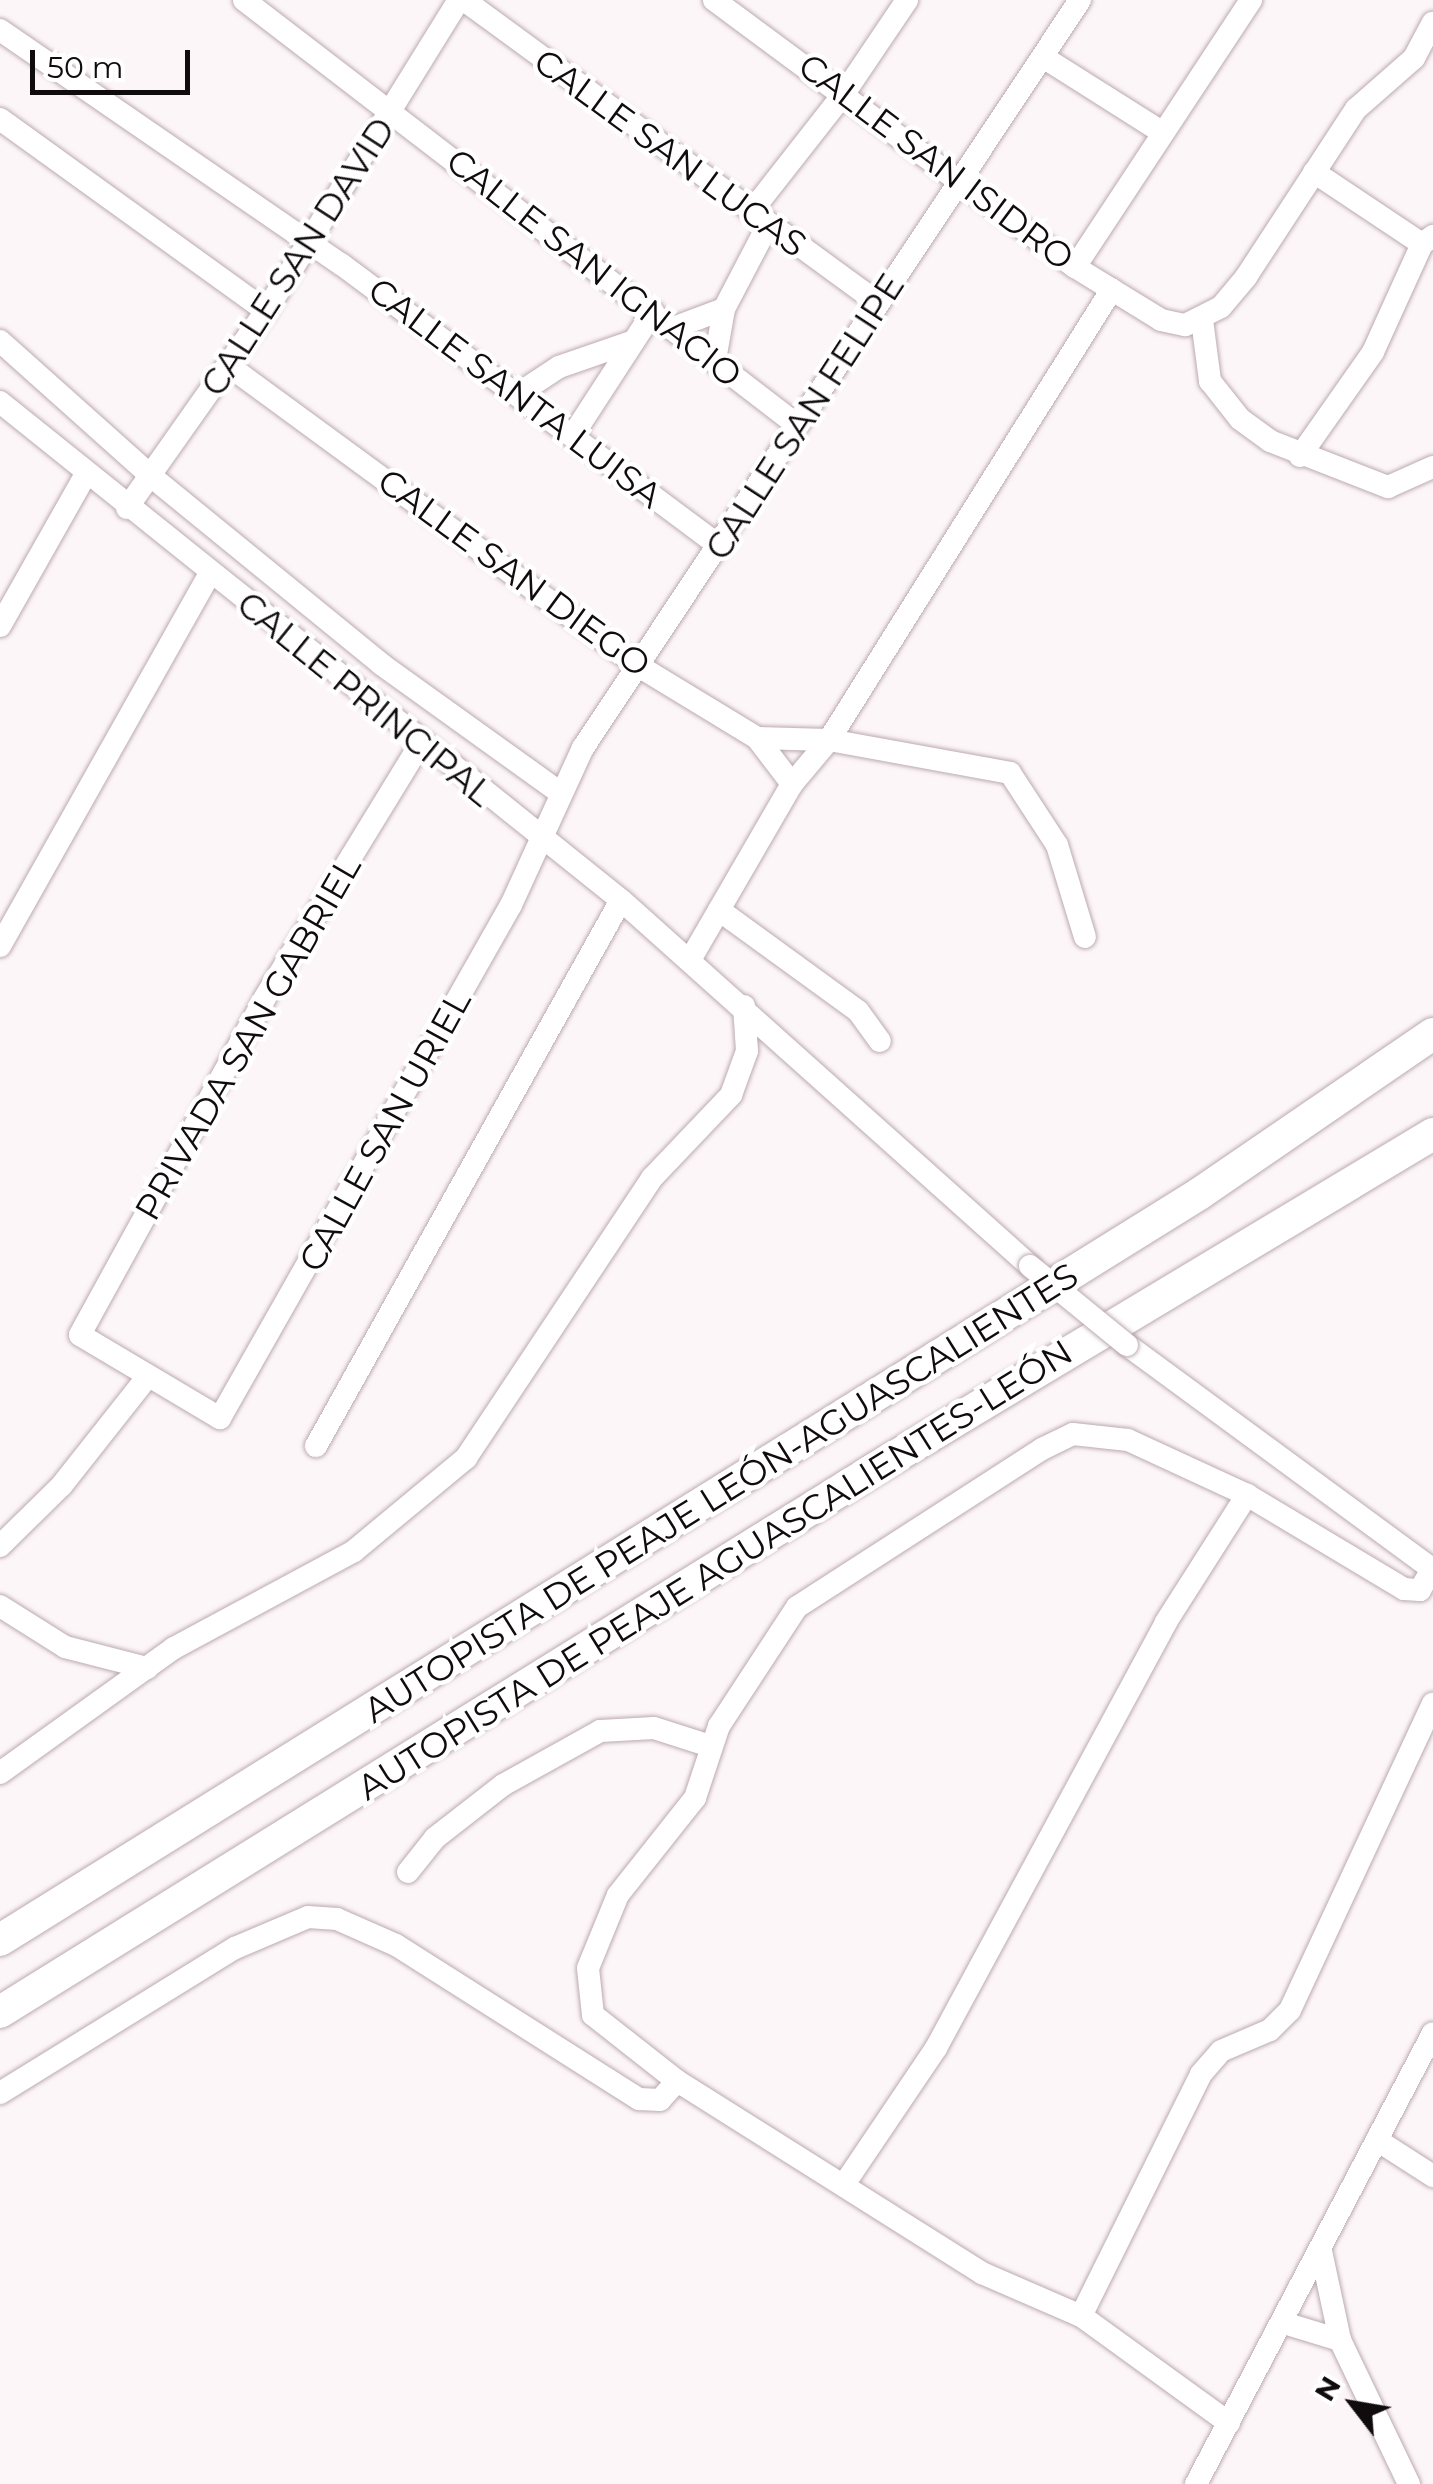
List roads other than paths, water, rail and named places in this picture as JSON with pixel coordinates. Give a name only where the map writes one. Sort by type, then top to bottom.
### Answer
[{"type":"highway","name":"AUTOPISTA DE PEAJE LEÓN-AGUASCALIENTES","points":[[0,1940],[1199,1194],[1433,1034]]},
{"type":"highway","points":[[1199,1194],[1433,1057]]},
{"type":"highway","points":[[1272,1227],[1433,1118]]},
{"type":"highway","name":"AUTOPISTA DE PEAJE AGUASCALIENTES-LEÓN","points":[[0,2012],[1272,1227],[1433,1134]]},
{"type":"street","name":"CALLE SAN IGNACIO","points":[[244,0],[797,424]]},
{"type":"street","name":"CALLE SAN DAVID","points":[[127,508],[266,312],[462,0]]},
{"type":"street","name":"CALLE SAN LUCAS","points":[[462,0],[878,303]]},
{"type":"street","points":[[715,360],[724,309],[759,218],[907,0]]},
{"type":"street","name":"CALLE SAN FELIPE","points":[[543,840],[559,792],[636,665],[720,547],[797,424],[1080,0]]},
{"type":"street","points":[[1075,267],[1251,0]]},
{"type":"street","name":"CALLE SAN ISIDRO","points":[[717,1],[845,92],[960,184],[1075,267],[1161,320],[1202,320]]},
{"type":"street","points":[[1433,23],[1414,58],[1356,109],[1246,277],[1202,320],[1210,381],[1240,419],[1300,456],[1388,486],[1433,467]]},
{"type":"street","name":"CALLE SANTA LUISA","points":[[0,30],[309,241],[720,547]]},
{"type":"street","points":[[1044,57],[1163,134]]},
{"type":"street","points":[[0,119],[266,312]]},
{"type":"street","points":[[1300,456],[1373,352],[1427,240],[1314,172]]},
{"type":"street","points":[[690,960],[792,784],[830,740],[1112,290]]},
{"type":"street","points":[[673,328],[724,309]]},
{"type":"street","points":[[573,435],[653,312]]},
{"type":"street","points":[[0,341],[152,476],[381,664],[559,792]]},
{"type":"street","points":[[518,394],[559,367],[634,341]]},
{"type":"street","name":"CALLE SAN DIEGO","points":[[229,366],[636,665],[757,738],[792,784]]},
{"type":"street","name":"CALLE PRINCIPAL","points":[[0,402],[127,508],[620,900],[1030,1266],[1127,1345],[1433,1569]]},
{"type":"street","points":[[0,626],[86,474]]},
{"type":"street","points":[[0,946],[210,574]]},
{"type":"street","points":[[757,738],[830,740],[1010,773],[1057,845],[1086,937]]},
{"type":"street","name":"PRIVADA SAN GABRIEL","points":[[148,1376],[80,1335],[265,998],[421,744]]},
{"type":"street","name":"CALLE SAN URIEL","points":[[148,1376],[220,1418],[543,840]]},
{"type":"street","points":[[316,1446],[620,900]]},
{"type":"street","points":[[719,910],[760,946],[858,1011],[880,1042]]},
{"type":"street","points":[[0,1773],[147,1668],[312,1568],[354,1551],[466,1458],[652,1178],[731,1094],[747,1051],[737,1001]]},
{"type":"street","points":[[0,1546],[62,1485],[148,1376]]},
{"type":"street","points":[[1230,2424],[1080,2316],[982,2272],[677,2081],[593,2015],[588,1968],[618,1895],[695,1798],[710,1746],[797,1607],[1073,1434],[1128,1440],[1247,1494],[1404,1589],[1420,1590],[1433,1569]]},
{"type":"street","points":[[845,2184],[936,2048],[1166,1622],[1247,1494]]},
{"type":"street","points":[[0,1606],[65,1647],[147,1668]]},
{"type":"street","points":[[1080,2316],[1201,2074],[1221,2051],[1270,2030],[1290,2010],[1433,1704]]},
{"type":"street","points":[[408,1872],[436,1838],[503,1786],[600,1731],[654,1728],[710,1746]]},
{"type":"street","points":[[0,2093],[235,1948],[308,1917],[337,1919],[396,1945],[639,2099],[660,2100],[677,2081]]},
{"type":"street","points":[[1196,2484],[1284,2323],[1433,2032]]},
{"type":"street","points":[[1377,2140],[1433,2176]]},
{"type":"street","points":[[1321,2251],[1340,2340],[1409,2484]]},
{"type":"street","points":[[1284,2323],[1340,2340]]}]
